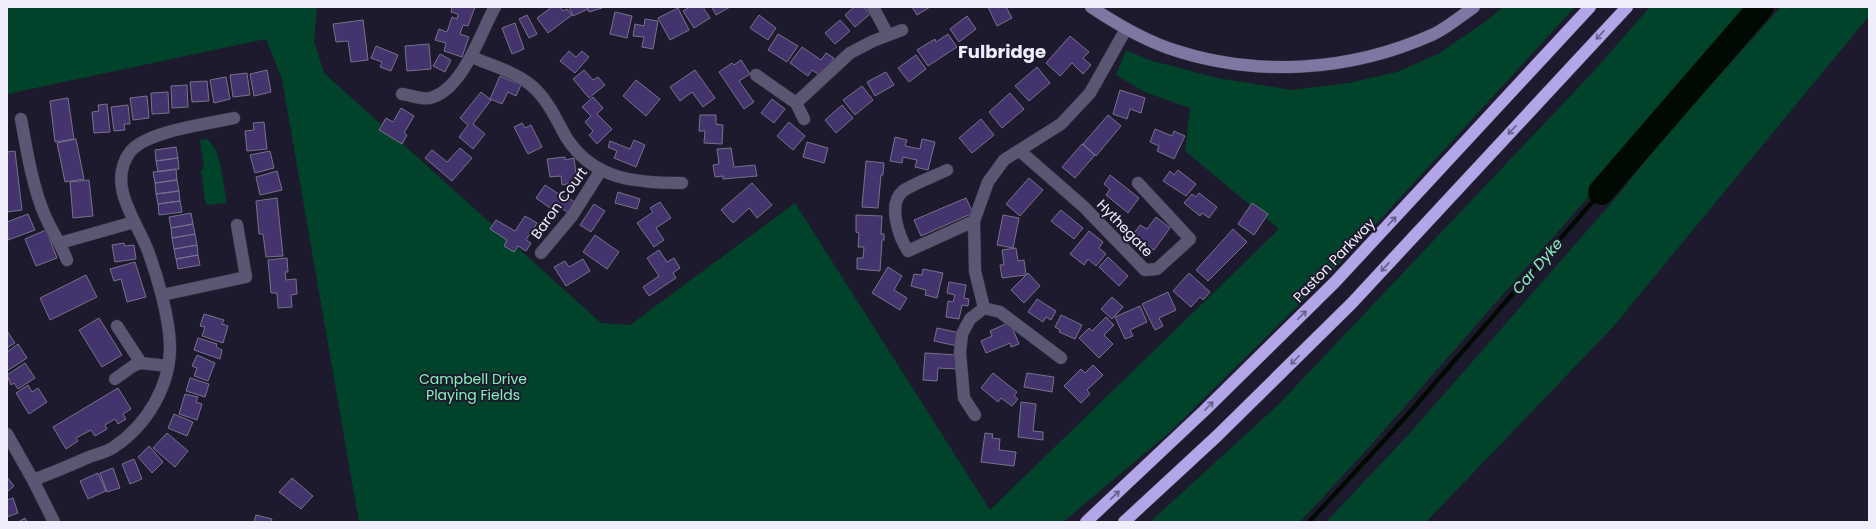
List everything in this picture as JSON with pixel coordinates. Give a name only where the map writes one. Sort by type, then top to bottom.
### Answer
[{"type":"highway","name":"Paston Parkway","points":[[1086,522],[1204,411],[1335,282],[1590,7]]},
{"type":"highway","points":[[1124,522],[1217,436],[1352,303],[1627,7]]},
{"type":"street","points":[[402,94],[429,98],[450,87],[472,57],[485,24],[496,7]]},
{"type":"street","points":[[873,7],[888,35]]},
{"type":"street","points":[[1091,7],[1126,29],[1168,48],[1209,60],[1248,67],[1299,68],[1338,63],[1381,53],[1435,33],[1474,7]]},
{"type":"street","points":[[984,308],[975,271],[974,221],[988,182],[1004,160],[1061,124],[1090,93],[1126,29]]},
{"type":"street","points":[[796,102],[850,53],[902,30]]},
{"type":"street","name":"Baron Court","points":[[472,57],[519,77],[532,86],[552,110],[566,137],[578,152],[601,170],[624,179],[643,182],[682,183]]},
{"type":"street","points":[[756,74],[796,102],[804,119]]},
{"type":"street","points":[[33,480],[114,447],[137,428],[154,405],[168,366],[170,345],[162,295],[148,250],[122,195],[122,172],[130,152],[144,140],[162,133],[234,118]]},
{"type":"street","points":[[21,119],[33,177],[45,216],[60,243],[67,260]]},
{"type":"street","name":"Hythegate","points":[[1020,151],[1084,207],[1145,270],[1158,269],[1190,239],[1138,183]]},
{"type":"street","name":"Baron Court","points":[[541,253],[572,216],[601,170]]},
{"type":"street","points":[[947,170],[902,192],[896,200],[896,224],[900,240],[908,251],[974,221]]},
{"type":"street","points":[[60,243],[134,222]]},
{"type":"street","points":[[162,295],[246,277],[237,225]]},
{"type":"street","points":[[984,308],[1000,312],[1061,358]]},
{"type":"street","points":[[975,415],[964,398],[960,352],[962,334],[970,319],[984,308]]},
{"type":"street","points":[[117,326],[142,363]]},
{"type":"street","points":[[116,379],[132,366],[142,363],[168,366]]},
{"type":"street","points":[[7,434],[33,480],[54,522]]},
{"type":"green space","name":"Campbell Drive Playing Fields","points":[[7,7],[317,7],[314,41],[324,73],[601,323],[630,325],[795,203],[990,510],[1279,229],[1185,151],[1190,108],[1145,92],[1116,75],[1126,50],[1149,60],[1217,78],[1292,90],[1349,83],[1397,72],[1438,54],[1485,22],[1503,7],[1575,7],[1332,272],[1170,432],[1063,522],[359,522],[282,79],[266,39],[7,94]]},
{"type":"green space","points":[[1650,7],[1755,7],[1371,445],[1300,522],[1150,522],[1278,405],[1592,73]]},
{"type":"green space","points":[[1781,7],[1869,7],[1869,16],[1613,327],[1426,522],[1326,522],[1409,434],[1614,200],[1665,136]]},
{"type":"green space","points":[[207,139],[212,144],[219,159],[227,203],[206,205],[201,170],[204,169],[200,140]]},
{"type":"building","points":[[452,7],[475,7],[468,26],[463,25],[460,34],[469,37],[462,57],[444,51],[446,43],[435,40],[439,29],[447,32],[452,17],[457,19],[458,14],[451,12]]},
{"type":"building","points":[[552,7],[560,7],[563,11],[567,9],[572,15],[548,33],[537,18]]},
{"type":"building","points":[[569,7],[587,7],[588,9],[573,16]]},
{"type":"building","points":[[587,7],[602,7],[602,8],[589,12]]},
{"type":"building","points":[[690,7],[703,7],[710,18],[694,28],[683,11]]},
{"type":"building","points":[[712,7],[730,7],[716,15]]},
{"type":"building","points":[[854,7],[864,7],[870,14],[855,27],[845,15]]},
{"type":"building","points":[[912,7],[930,7],[917,15]]},
{"type":"building","points":[[988,7],[1006,7],[1012,18],[997,26]]},
{"type":"building","points":[[678,8],[689,30],[670,40],[658,18]]},
{"type":"building","points":[[615,12],[632,16],[627,38],[610,34]]},
{"type":"building","points":[[527,15],[537,34],[529,38],[519,19]]},
{"type":"building","points":[[759,15],[776,28],[768,40],[750,28]]},
{"type":"building","points":[[967,16],[976,29],[959,42],[950,29]]},
{"type":"building","points":[[645,19],[658,21],[653,49],[642,47],[644,37],[633,36],[635,24],[644,26]]},
{"type":"building","points":[[363,20],[368,60],[351,62],[348,41],[336,42],[333,24]]},
{"type":"building","points":[[840,20],[850,31],[835,44],[825,33]]},
{"type":"building","points":[[515,23],[524,49],[512,54],[502,28]]},
{"type":"building","points":[[778,34],[798,46],[787,62],[768,50]]},
{"type":"building","points":[[948,34],[957,47],[928,66],[917,50],[935,39],[936,42]]},
{"type":"building","points":[[1070,36],[1089,52],[1083,58],[1091,65],[1083,74],[1072,63],[1060,76],[1046,63]]},
{"type":"building","points":[[429,44],[431,69],[407,71],[405,46]]},
{"type":"building","points":[[376,46],[398,55],[391,71],[380,67],[382,62],[371,58]]},
{"type":"building","points":[[802,47],[821,60],[826,53],[834,58],[821,76],[812,70],[808,76],[790,63]]},
{"type":"building","points":[[569,51],[576,57],[582,51],[589,57],[575,73],[560,61]]},
{"type":"building","points":[[440,54],[451,60],[445,72],[433,66]]},
{"type":"building","points":[[916,55],[926,69],[909,82],[898,68]]},
{"type":"building","points":[[741,60],[750,74],[739,81],[754,102],[744,109],[719,72],[732,63],[734,65]]},
{"type":"building","points":[[1037,67],[1050,83],[1029,101],[1015,86]]},
{"type":"building","points":[[267,70],[271,92],[254,96],[250,74]]},
{"type":"building","points":[[584,70],[593,80],[598,77],[605,85],[589,98],[573,79]]},
{"type":"building","points":[[695,70],[715,98],[703,107],[692,92],[680,101],[670,87]]},
{"type":"building","points":[[886,72],[894,85],[875,96],[867,82]]},
{"type":"building","points":[[247,73],[250,95],[233,97],[230,75]]},
{"type":"building","points":[[500,76],[521,85],[516,96],[508,92],[502,104],[490,99]]},
{"type":"building","points":[[226,77],[230,99],[214,103],[210,80]]},
{"type":"building","points":[[636,80],[660,99],[646,116],[623,96]]},
{"type":"building","points":[[207,81],[209,101],[192,102],[190,82]]},
{"type":"building","points":[[187,85],[188,107],[172,108],[171,86]]},
{"type":"building","points":[[862,86],[873,100],[855,115],[843,100]]},
{"type":"building","points":[[1120,90],[1145,98],[1141,113],[1130,109],[1127,119],[1113,114]]},
{"type":"building","points":[[168,92],[169,113],[152,114],[151,93]]},
{"type":"building","points":[[481,92],[491,100],[473,124],[485,134],[473,149],[459,137],[468,125],[460,118]]},
{"type":"building","points":[[1010,93],[1024,109],[1002,128],[989,112]]},
{"type":"building","points":[[147,96],[149,118],[133,120],[130,98]]},
{"type":"building","points":[[593,97],[603,108],[597,114],[612,129],[597,144],[589,135],[593,131],[585,122],[591,116],[582,107]]},
{"type":"building","points":[[68,98],[74,139],[55,142],[50,101]]},
{"type":"building","points":[[772,99],[785,109],[774,123],[761,113]]},
{"type":"building","points":[[107,104],[110,132],[94,133],[92,112],[99,111],[98,105]]},
{"type":"building","points":[[128,105],[130,124],[124,124],[125,130],[114,131],[111,107]]},
{"type":"building","points":[[842,105],[853,118],[836,133],[825,120]]},
{"type":"building","points":[[401,108],[414,116],[404,133],[407,135],[402,144],[379,130],[386,118],[393,122]]},
{"type":"building","points":[[700,115],[716,115],[716,124],[723,125],[722,144],[704,143],[705,131],[699,131]]},
{"type":"building","points":[[1108,115],[1121,126],[1096,156],[1083,144]]},
{"type":"building","points":[[981,119],[994,135],[972,153],[959,138]]},
{"type":"building","points":[[264,122],[267,149],[247,151],[245,131],[254,130],[253,123]]},
{"type":"building","points":[[789,122],[805,136],[793,150],[777,136]]},
{"type":"building","points":[[522,123],[525,128],[531,125],[542,147],[528,154],[514,127]]},
{"type":"building","points":[[1155,129],[1172,136],[1174,131],[1185,136],[1174,159],[1157,151],[1159,146],[1150,142]]},
{"type":"building","points":[[895,137],[907,140],[905,146],[920,149],[922,139],[935,142],[928,170],[915,167],[917,160],[903,157],[902,163],[890,161]]},
{"type":"building","points":[[76,139],[84,179],[65,182],[57,143]]},
{"type":"building","points":[[634,140],[645,145],[636,167],[614,158],[617,151],[608,147],[610,141],[630,149]]},
{"type":"building","points":[[807,142],[828,148],[824,163],[803,157]]},
{"type":"building","points":[[1082,144],[1095,155],[1075,178],[1062,167]]},
{"type":"building","points":[[176,147],[178,158],[156,161],[155,150]]},
{"type":"building","points":[[460,148],[472,158],[452,181],[425,158],[432,150],[447,162]]},
{"type":"building","points":[[731,148],[734,167],[755,165],[757,176],[723,179],[723,176],[715,177],[713,165],[719,164],[717,149]]},
{"type":"building","points":[[15,151],[22,210],[7,212],[7,152]]},
{"type":"building","points":[[270,151],[274,168],[255,173],[250,155]]},
{"type":"building","points":[[565,157],[565,160],[574,158],[577,182],[562,185],[561,176],[550,177],[547,159]]},
{"type":"building","points":[[178,158],[179,169],[158,172],[156,161]]},
{"type":"building","points":[[866,161],[884,163],[883,175],[881,175],[878,208],[862,207]]},
{"type":"building","points":[[176,169],[177,180],[155,183],[153,172]]},
{"type":"building","points":[[1178,170],[1196,184],[1186,196],[1163,181],[1170,171],[1174,175]]},
{"type":"building","points":[[277,171],[282,190],[260,195],[256,177]]},
{"type":"building","points":[[1110,175],[1139,198],[1128,213],[1106,195],[1110,189],[1104,184]]},
{"type":"building","points":[[1029,178],[1043,190],[1020,216],[1006,204]]},
{"type":"building","points":[[89,180],[93,216],[73,218],[70,182]]},
{"type":"building","points":[[177,180],[179,191],[156,194],[155,183]]},
{"type":"building","points":[[752,183],[772,205],[757,218],[749,208],[733,223],[721,210]]},
{"type":"building","points":[[545,185],[568,200],[569,198],[576,203],[569,213],[556,205],[553,210],[536,198]]},
{"type":"building","points":[[179,191],[180,201],[158,204],[156,194]]},
{"type":"building","points":[[618,192],[640,199],[637,209],[615,203]]},
{"type":"building","points":[[1199,193],[1217,207],[1209,218],[1202,213],[1200,216],[1184,203],[1192,194],[1196,197]]},
{"type":"building","points":[[277,198],[283,256],[266,257],[263,234],[259,234],[256,201]]},
{"type":"building","points":[[966,198],[973,213],[921,236],[914,220]]},
{"type":"building","points":[[180,201],[182,212],[159,215],[158,204]]},
{"type":"building","points":[[660,202],[671,218],[656,228],[664,240],[654,247],[637,223],[653,212],[650,208]]},
{"type":"building","points":[[1252,203],[1268,214],[1254,235],[1238,224]]},
{"type":"building","points":[[594,204],[605,211],[591,232],[580,225]]},
{"type":"building","points":[[1061,210],[1083,228],[1074,239],[1051,221]]},
{"type":"building","points":[[191,213],[193,224],[171,228],[169,217]]},
{"type":"building","points":[[28,214],[35,230],[8,240],[7,222]]},
{"type":"building","points":[[856,215],[882,216],[881,234],[884,234],[884,240],[882,240],[880,271],[857,269],[857,258],[863,258],[864,247],[858,247],[859,233],[856,232]]},
{"type":"building","points":[[1003,215],[1019,218],[1013,248],[997,245]]},
{"type":"building","points":[[525,216],[537,223],[526,240],[531,243],[526,251],[518,246],[514,252],[504,246],[507,240],[490,229],[496,220],[515,231]]},
{"type":"building","points":[[1156,217],[1170,228],[1154,250],[1132,236],[1140,225],[1147,229]]},
{"type":"building","points":[[193,224],[195,234],[172,238],[171,228]]},
{"type":"building","points":[[1233,229],[1247,242],[1208,281],[1196,270]]},
{"type":"building","points":[[46,230],[57,258],[36,266],[25,239]]},
{"type":"building","points":[[1089,231],[1103,242],[1099,248],[1106,254],[1096,266],[1088,259],[1084,265],[1070,254]]},
{"type":"building","points":[[195,234],[197,245],[174,249],[172,238]]},
{"type":"building","points":[[595,235],[619,252],[607,269],[583,252]]},
{"type":"building","points":[[124,243],[125,246],[134,245],[136,259],[115,262],[112,245]]},
{"type":"building","points":[[197,245],[198,255],[176,259],[174,249]]},
{"type":"building","points":[[1016,248],[1018,261],[1024,260],[1026,275],[1002,278],[1000,265],[1004,265],[1002,250]]},
{"type":"building","points":[[659,250],[667,262],[674,258],[680,268],[673,273],[676,278],[649,296],[643,287],[659,276],[647,258]]},
{"type":"building","points":[[198,255],[200,265],[178,269],[176,259]]},
{"type":"building","points":[[1108,257],[1128,276],[1119,286],[1099,267]]},
{"type":"building","points":[[287,258],[288,272],[285,272],[286,280],[296,279],[297,294],[291,295],[292,307],[278,308],[277,293],[271,293],[268,260]]},
{"type":"building","points":[[583,259],[590,271],[566,286],[554,267],[565,261],[569,267]]},
{"type":"building","points":[[135,262],[146,297],[127,302],[121,279],[114,281],[110,269]]},
{"type":"building","points":[[888,267],[902,276],[894,290],[907,298],[900,310],[872,293]]},
{"type":"building","points":[[923,269],[943,273],[937,298],[925,295],[926,290],[911,286],[914,274],[922,275]]},
{"type":"building","points":[[1028,273],[1040,286],[1024,303],[1011,290]]},
{"type":"building","points":[[1189,273],[1210,292],[1203,300],[1200,297],[1191,307],[1173,291]]},
{"type":"building","points":[[86,275],[97,297],[50,320],[40,298]]},
{"type":"building","points":[[949,282],[966,285],[964,298],[969,299],[968,306],[962,305],[959,319],[946,317],[948,301],[953,302],[955,295],[947,293]]},
{"type":"building","points":[[1168,292],[1176,310],[1159,318],[1163,326],[1155,330],[1142,304]]},
{"type":"building","points":[[1112,297],[1123,307],[1112,319],[1101,309]]},
{"type":"building","points":[[1037,299],[1056,311],[1051,320],[1046,317],[1043,322],[1028,312]]},
{"type":"building","points":[[1140,306],[1147,322],[1130,330],[1133,336],[1125,339],[1115,317]]},
{"type":"building","points":[[204,314],[224,320],[222,324],[228,326],[223,343],[202,336],[205,327],[200,326]]},
{"type":"building","points":[[1061,315],[1082,325],[1075,339],[1059,332],[1060,330],[1055,327]]},
{"type":"building","points":[[1106,317],[1114,325],[1104,335],[1113,344],[1099,358],[1079,338],[1089,328],[1092,331]]},
{"type":"building","points":[[99,318],[122,355],[102,367],[79,330]]},
{"type":"building","points":[[1010,322],[1019,344],[1011,347],[1010,343],[986,353],[981,341],[992,336],[990,331]]},
{"type":"building","points":[[937,328],[960,333],[957,346],[934,341]]},
{"type":"building","points":[[7,331],[15,343],[7,348]]},
{"type":"building","points":[[198,338],[217,344],[216,347],[222,350],[220,359],[194,350]]},
{"type":"building","points":[[18,344],[27,358],[7,371],[7,352]]},
{"type":"building","points":[[925,353],[957,355],[956,369],[938,368],[937,381],[923,380]]},
{"type":"building","points":[[197,355],[215,363],[208,381],[194,376],[197,368],[192,366]]},
{"type":"building","points":[[25,363],[35,378],[18,389],[14,383],[11,385],[7,375]]},
{"type":"building","points":[[1093,365],[1103,375],[1087,390],[1090,394],[1081,403],[1064,386],[1081,369],[1085,373]]},
{"type":"building","points":[[993,373],[1017,392],[1014,396],[1018,399],[1012,406],[1001,398],[998,402],[981,388]]},
{"type":"building","points":[[1027,373],[1054,377],[1052,392],[1024,387]]},
{"type":"building","points":[[190,378],[209,384],[205,397],[186,391]]},
{"type":"building","points":[[28,385],[32,392],[38,388],[47,402],[29,414],[16,393]]},
{"type":"building","points":[[118,388],[131,409],[123,414],[126,419],[118,424],[115,419],[105,425],[107,429],[95,436],[91,430],[76,438],[78,441],[66,449],[53,427]]},
{"type":"building","points":[[185,394],[198,397],[196,402],[202,404],[197,420],[179,414]]},
{"type":"building","points":[[1021,402],[1036,404],[1033,431],[1043,432],[1043,440],[1018,437]]},
{"type":"building","points":[[174,414],[193,422],[187,436],[168,428]]},
{"type":"building","points":[[167,433],[188,451],[175,467],[153,448]]},
{"type":"building","points":[[985,433],[993,434],[992,438],[1000,439],[999,450],[1016,452],[1014,466],[981,462]]},
{"type":"building","points":[[149,446],[163,462],[152,473],[138,457]]},
{"type":"building","points":[[134,459],[142,479],[130,484],[122,464]]},
{"type":"building","points":[[113,468],[120,488],[107,492],[100,473]]},
{"type":"building","points":[[98,473],[106,491],[88,499],[80,481]]},
{"type":"building","points":[[7,477],[14,486],[7,492]]},
{"type":"building","points":[[292,478],[313,496],[301,509],[279,492]]},
{"type":"building","points":[[13,498],[18,513],[7,517],[7,500]]},
{"type":"building","points":[[256,515],[272,519],[271,522],[254,522]]},
{"type":"building","points":[[25,518],[27,522],[18,522]]},
{"type":"waterway","name":"Car Dyke","points":[[1601,192],[1761,7]]},
{"type":"waterway","name":"Car Dyke","points":[[1309,522],[1403,420],[1601,192]]},
{"type":"district","name":"Fulbridge","points":[[1002,51]]}]
